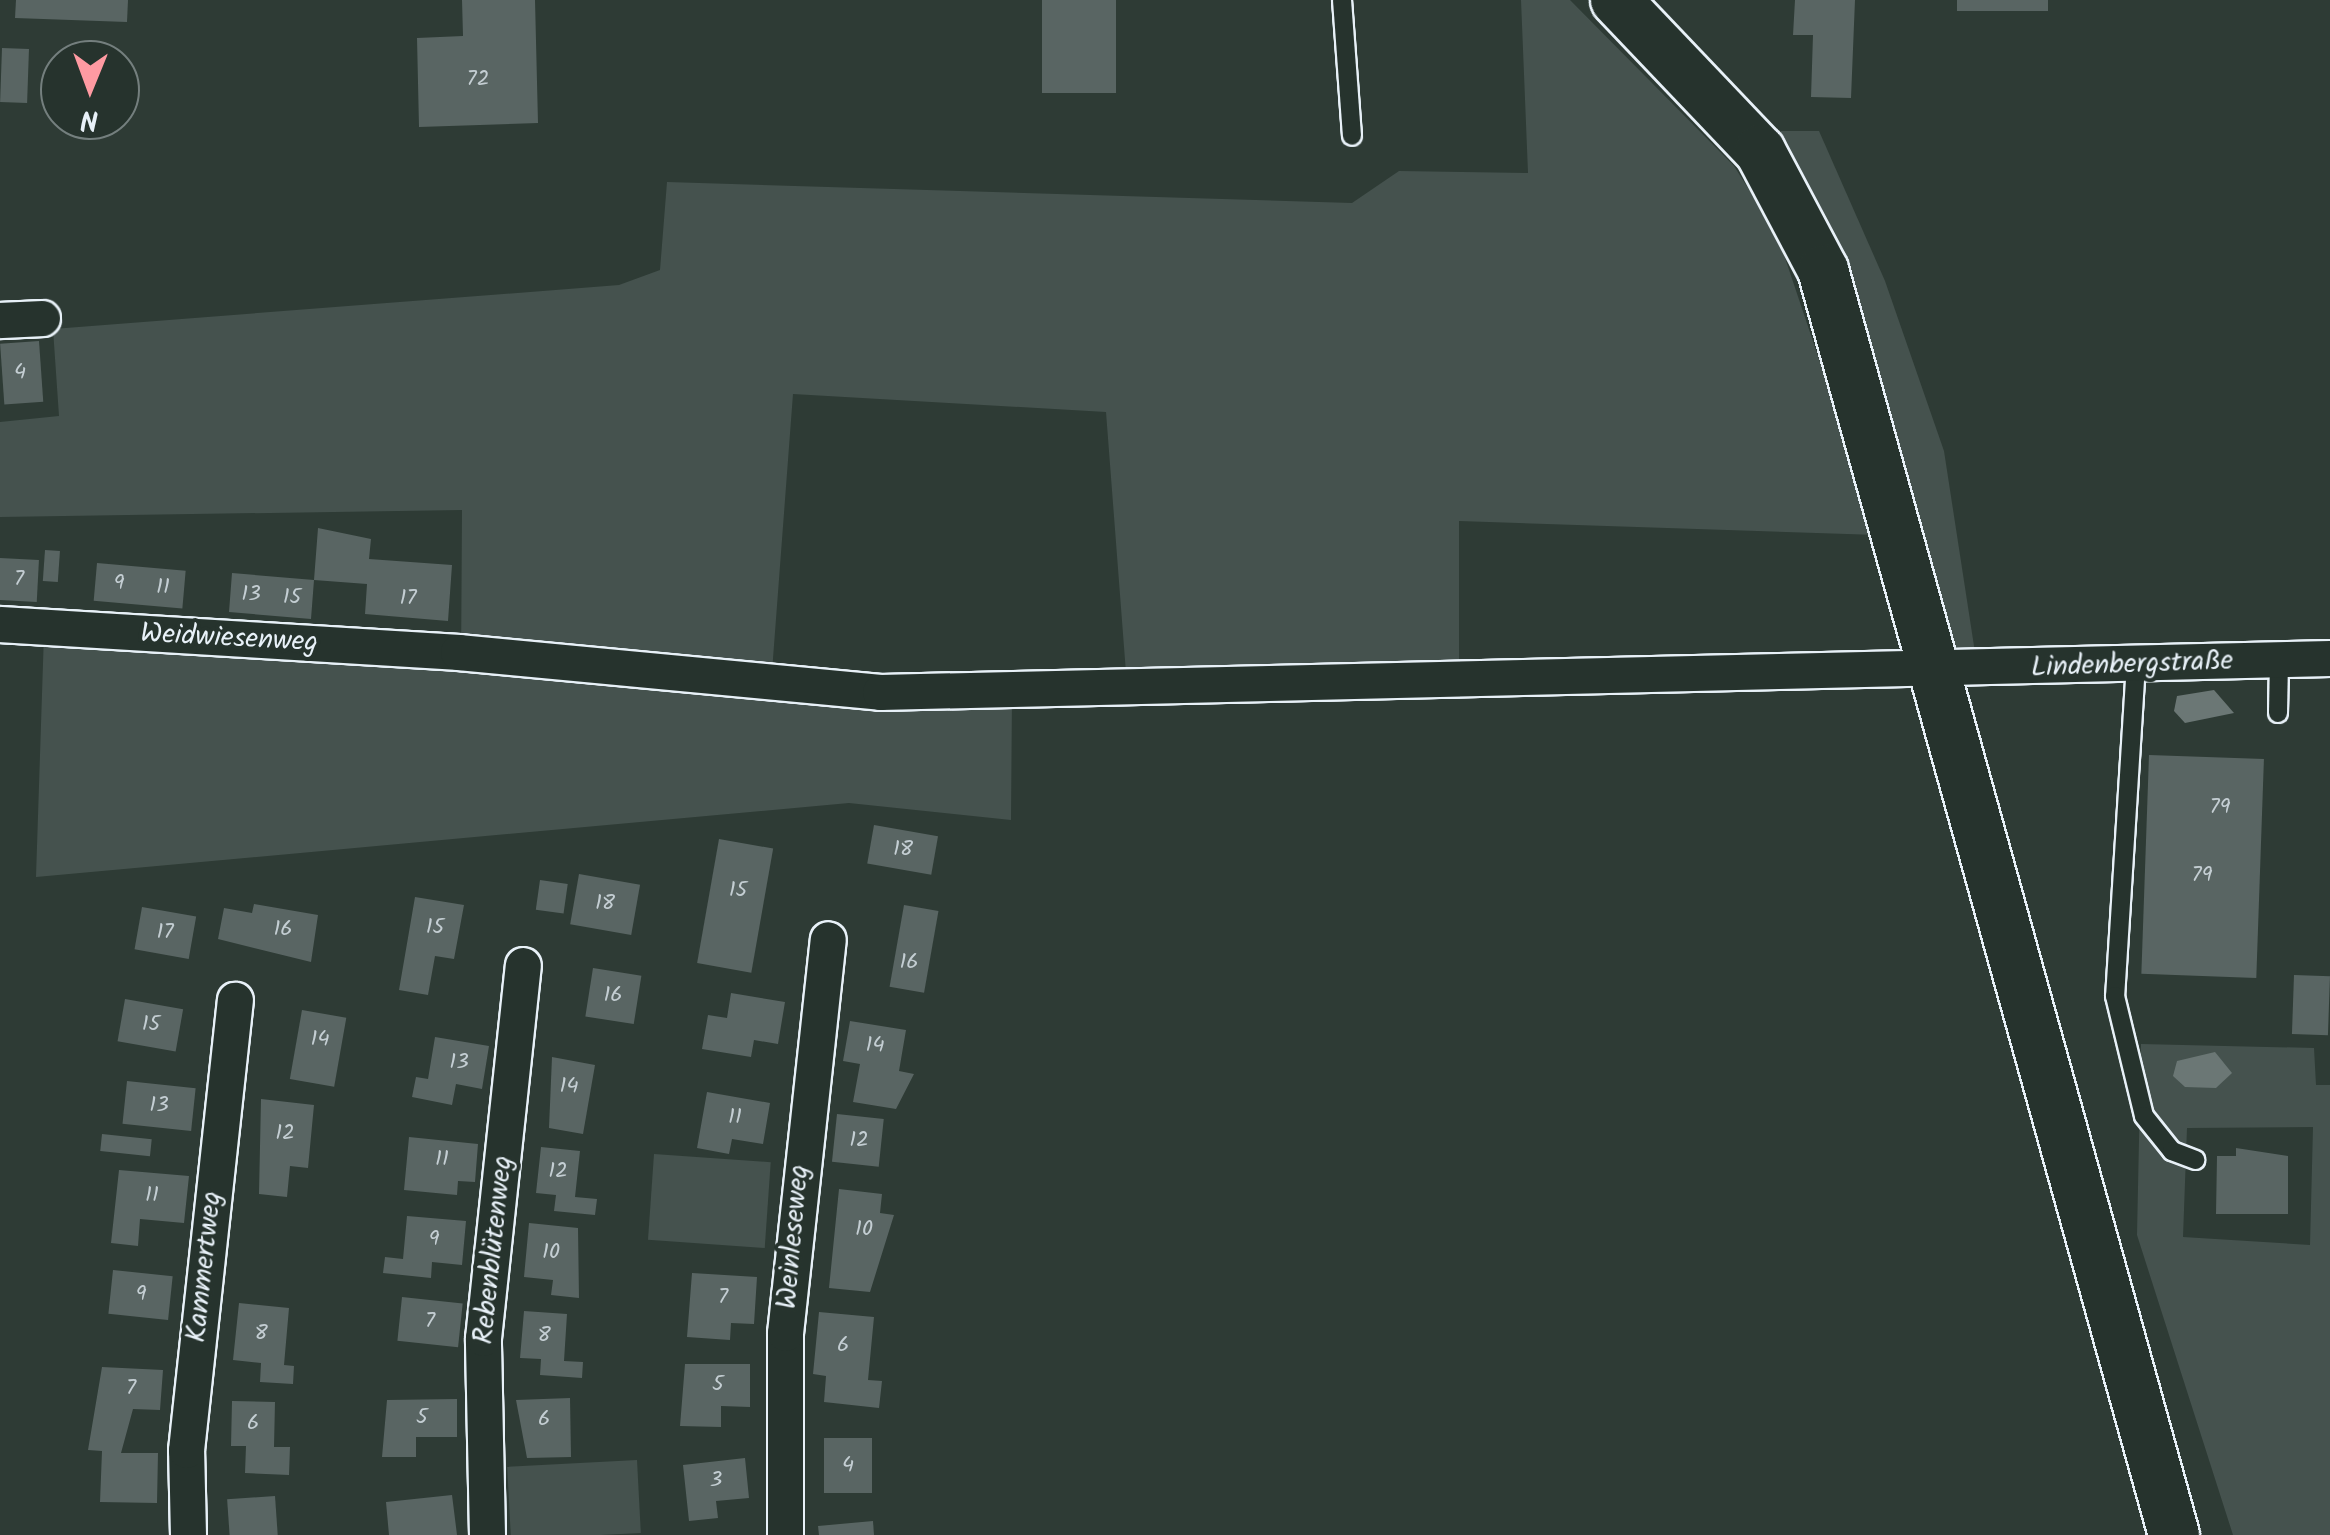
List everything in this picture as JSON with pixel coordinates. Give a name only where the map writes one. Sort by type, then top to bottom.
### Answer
[{"type":"main road","points":[[1616,0],[1760,150],[1832,296],[2174,1535]]},
{"type":"street","points":[[0,320],[42,318]]},
{"type":"street","name":"Weidwiesenweg","points":[[0,624],[458,652],[880,692],[1935,668]]},
{"type":"street","name":"Lindenbergstraße","points":[[1935,668],[2330,658]]},
{"type":"street","name":"Weinleseweg","points":[[786,1535],[786,1333],[828,940]]},
{"type":"street","name":"Rebenblütenweg","points":[[487,1535],[483,1338],[522,965]]},
{"type":"street","name":"Kammertweg","points":[[188,1535],[188,1432],[235,1000]]},
{"type":"lane","points":[[1342,0],[1352,136]]},
{"type":"lane","points":[[2278,712],[2279,660]]},
{"type":"lane","points":[[2136,664],[2114,996],[2144,1116],[2172,1150],[2196,1160]]},
{"type":"shaded area","points":[[1521,0],[1570,0],[1734,166],[1777,234],[1878,535],[1459,521],[1459,674],[1127,686],[1106,412],[793,394],[771,685],[1012,696],[1011,820],[849,803],[36,877],[44,633],[461,667],[462,510],[0,517],[0,422],[59,416],[53,329],[619,285],[660,270],[667,182],[1352,203],[1399,171],[1528,173]]},
{"type":"shaded area","points":[[1768,131],[1819,131],[1885,281],[1944,451],[1978,672],[1947,645]]},
{"type":"shaded area","points":[[2214,690],[2234,713],[2185,723],[2174,711],[2177,696]]},
{"type":"shaded area","points":[[2141,1044],[2314,1048],[2316,1085],[2330,1085],[2330,1535],[2233,1535],[2137,1235]],"holes":[[[2313,1127],[2310,1245],[2183,1237],[2187,1128]]]},
{"type":"shaded area","points":[[2215,1052],[2232,1073],[2216,1088],[2185,1087],[2173,1076],[2177,1061]]},
{"type":"shaded area","points":[[654,1154],[771,1162],[765,1248],[648,1240]]},
{"type":"shaded area","points":[[637,1460],[641,1533],[511,1535],[507,1467]]},
{"type":"building","points":[[16,0],[128,0],[127,22],[15,18]]},
{"type":"building","points":[[462,0],[535,0],[538,123],[419,127],[417,38],[463,36]]},
{"type":"building","points":[[1042,0],[1116,0],[1116,93],[1042,93]]},
{"type":"building","points":[[1795,0],[1855,0],[1851,98],[1811,97],[1813,35],[1793,35]]},
{"type":"building","points":[[1957,0],[2048,0],[2048,11],[1957,11]]},
{"type":"building","points":[[2,48],[29,49],[27,103],[0,102]]},
{"type":"building","points":[[39,341],[43,402],[4,405],[0,344]]},
{"type":"building","points":[[318,528],[371,539],[369,559],[452,565],[448,621],[365,614],[367,584],[314,580]]},
{"type":"building","points":[[45,550],[60,551],[58,582],[43,581]]},
{"type":"building","points":[[0,558],[39,560],[37,602],[0,600]]},
{"type":"building","points":[[97,563],[186,571],[182,609],[94,601]]},
{"type":"building","points":[[232,573],[314,580],[311,619],[229,612]]},
{"type":"building","points":[[2149,755],[2264,759],[2256,978],[2141,974]]},
{"type":"building","points":[[874,825],[938,836],[931,875],[867,863]]},
{"type":"building","points":[[719,839],[773,849],[751,973],[697,963]]},
{"type":"building","points":[[579,874],[640,885],[631,935],[570,924]]},
{"type":"building","points":[[540,880],[568,884],[564,914],[536,910]]},
{"type":"building","points":[[415,897],[464,905],[454,959],[435,956],[428,995],[399,990]]},
{"type":"building","points":[[254,904],[318,915],[311,962],[218,939],[224,908],[252,913]]},
{"type":"building","points":[[904,905],[938,911],[924,993],[890,987]]},
{"type":"building","points":[[142,907],[196,917],[189,959],[135,949]]},
{"type":"building","points":[[593,968],[641,976],[634,1024],[585,1016]]},
{"type":"building","points":[[2294,975],[2330,976],[2328,1035],[2292,1034]]},
{"type":"building","points":[[731,993],[785,1002],[778,1044],[754,1040],[751,1057],[702,1049],[708,1015],[727,1018]]},
{"type":"building","points":[[125,999],[183,1009],[176,1052],[118,1041]]},
{"type":"building","points":[[302,1010],[346,1018],[334,1087],[290,1079]]},
{"type":"building","points":[[850,1021],[906,1030],[899,1071],[914,1074],[896,1109],[853,1102],[860,1064],[843,1061]]},
{"type":"building","points":[[435,1037],[489,1046],[482,1089],[456,1084],[452,1105],[412,1097],[416,1077],[428,1079]]},
{"type":"building","points":[[552,1057],[595,1065],[583,1134],[549,1128]]},
{"type":"building","points":[[127,1081],[196,1088],[191,1131],[123,1124]]},
{"type":"building","points":[[707,1092],[770,1103],[763,1144],[732,1139],[729,1154],[697,1148]]},
{"type":"building","points":[[261,1099],[314,1105],[308,1168],[290,1166],[287,1197],[259,1194]]},
{"type":"building","points":[[837,1114],[884,1119],[879,1167],[832,1162]]},
{"type":"building","points":[[102,1134],[152,1139],[150,1156],[100,1151]]},
{"type":"building","points":[[409,1137],[478,1144],[475,1182],[458,1181],[457,1195],[404,1190]]},
{"type":"building","points":[[541,1147],[580,1151],[575,1197],[597,1199],[595,1215],[554,1211],[556,1195],[536,1193]]},
{"type":"building","points":[[2236,1148],[2288,1156],[2288,1214],[2216,1214],[2217,1156],[2236,1156]]},
{"type":"building","points":[[119,1170],[189,1176],[184,1223],[140,1219],[138,1246],[111,1243]]},
{"type":"building","points":[[839,1189],[882,1194],[880,1213],[894,1215],[870,1292],[829,1288]]},
{"type":"building","points":[[407,1216],[466,1221],[462,1265],[432,1262],[431,1278],[383,1273],[385,1257],[403,1259]]},
{"type":"building","points":[[529,1223],[578,1228],[579,1298],[551,1295],[553,1280],[524,1277]]},
{"type":"building","points":[[113,1270],[173,1276],[168,1320],[108,1314]]},
{"type":"building","points":[[692,1273],[757,1277],[754,1324],[731,1323],[730,1340],[687,1337]]},
{"type":"building","points":[[402,1297],[463,1303],[458,1347],[397,1341]]},
{"type":"building","points":[[239,1303],[289,1308],[284,1365],[294,1366],[293,1384],[260,1382],[261,1363],[233,1360]]},
{"type":"building","points":[[524,1311],[567,1314],[564,1361],[583,1362],[582,1378],[540,1375],[541,1359],[520,1358]]},
{"type":"building","points":[[819,1312],[874,1317],[868,1380],[882,1381],[879,1408],[824,1402],[826,1376],[813,1374]]},
{"type":"building","points":[[685,1364],[750,1364],[750,1407],[721,1406],[721,1427],[680,1426]]},
{"type":"building","points":[[102,1367],[163,1370],[160,1410],[133,1409],[121,1453],[158,1453],[157,1503],[100,1502],[102,1451],[88,1450]]},
{"type":"building","points":[[570,1398],[571,1457],[527,1458],[516,1400]]},
{"type":"building","points":[[457,1399],[457,1437],[416,1437],[416,1457],[382,1457],[387,1400]]},
{"type":"building","points":[[232,1401],[275,1402],[274,1447],[290,1447],[289,1475],[245,1473],[246,1446],[231,1446]]},
{"type":"building","points":[[824,1438],[872,1438],[872,1493],[824,1493]]},
{"type":"building","points":[[745,1458],[749,1498],[716,1501],[718,1518],[689,1521],[683,1465]]},
{"type":"building","points":[[452,1495],[457,1535],[389,1535],[386,1502]]},
{"type":"building","points":[[275,1496],[278,1535],[230,1535],[227,1499]]},
{"type":"building","points":[[873,1521],[874,1535],[819,1535],[818,1526]]}]
